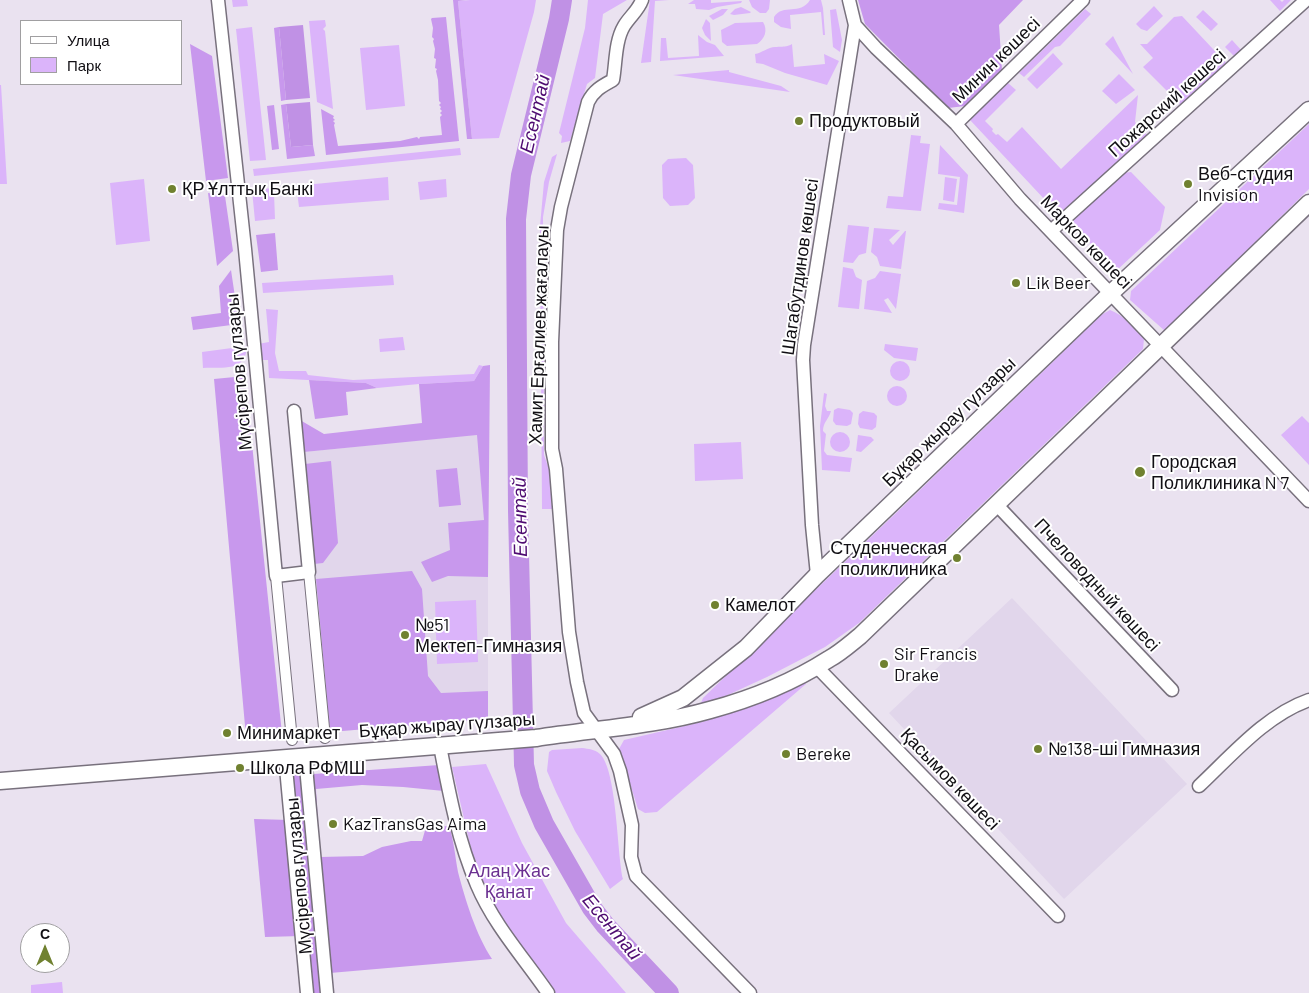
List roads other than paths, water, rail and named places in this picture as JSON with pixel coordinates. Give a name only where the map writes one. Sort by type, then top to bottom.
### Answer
[{"type":"street","name":"Мүсірепов гүлзары","points":[[218,0],[245,249],[292,740]]},
{"type":"street","name":"Хамит Ерғалиев жағалауы","points":[[642,0],[639,9],[625,24],[620,35],[613,80],[596,90],[588,102],[561,207],[557,230],[552,449],[556,469],[569,632],[584,713],[614,754],[620,771],[632,825],[631,857],[636,876],[750,993]]},
{"type":"street","name":"Марков көшесі","points":[[849,0],[855,25],[876,48],[956,124],[1020,198],[1309,501]]},
{"type":"street","name":"Минин көшесі","points":[[956,124],[1083,0]]},
{"type":"street","name":"Пожарский көшесі","points":[[1051,231],[1306,0]]},
{"type":"street","name":"Шагабутдинов көшесі","points":[[818,575],[814,557],[809,485],[804,353],[855,25]]},
{"type":"street","name":"Бұқар жырау гүлзары","points":[[597,731],[643,717],[683,698],[746,648],[818,575],[1111,293],[1309,110]]},
{"type":"street","name":"Бұқар жырау гүлзары","points":[[0,781],[536,738],[597,731],[688,715],[739,702],[817,667],[860,636],[1309,203]]},
{"type":"street","points":[[294,411],[325,738]]},
{"type":"street","name":"Пчеловодный көшесі","points":[[996,504],[1172,690]]},
{"type":"street","points":[[276,576],[309,572]]},
{"type":"street","name":"Қасымов көшесі","points":[[817,667],[1058,916]]},
{"type":"street","points":[[683,698],[688,715]]},
{"type":"street","points":[[1199,786],[1271,719],[1292,706],[1309,700]]},
{"type":"street","points":[[440,746],[458,833],[477,886],[504,933],[548,993]]},
{"type":"street","name":"Мүсірепов гүлзары","points":[[305,756],[327,993]]},
{"type":"street","name":"Мүсірепов гүлзары","points":[[285,757],[307,993]]},
{"type":"street","points":[[298,904],[319,903]]},
{"type":"waterway","name":"Есентай","points":[[562,0],[521,175],[516,219],[518,511],[524,765],[530,791],[544,824],[592,908],[605,925],[669,993]]},
{"type":"place","name":"Продуктовый","points":[[799,121]]},
{"type":"place","name":"Веб-студия Invision","points":[[1188,184]]},
{"type":"place","name":"ҚР Ұлттық Банкі","points":[[172,189]]},
{"type":"place","name":"Lik Beer","points":[[1016,283]]},
{"type":"place","name":"Городская Поликлиника N 7","points":[[1140,472]]},
{"type":"place","name":"Студенческая поликлиника","points":[[957,558]]},
{"type":"place","name":"Камелот","points":[[715,605]]},
{"type":"place","name":"№51 Мектеп-Гимназия","points":[[405,635]]},
{"type":"place","name":"Sir Francis Drake","points":[[884,664]]},
{"type":"place","name":"Минимаркет","points":[[227,733]]},
{"type":"place","name":"№138-ші Гимназия","points":[[1038,749]]},
{"type":"place","name":"Bereke","points":[[786,754]]},
{"type":"place","name":"Школа РФМШ","points":[[240,768]]},
{"type":"place","name":"KazTransGas Aima","points":[[333,824]]},
{"type":"park label","name":"Алаң Жас Қанат","points":[[509,881]]}]
